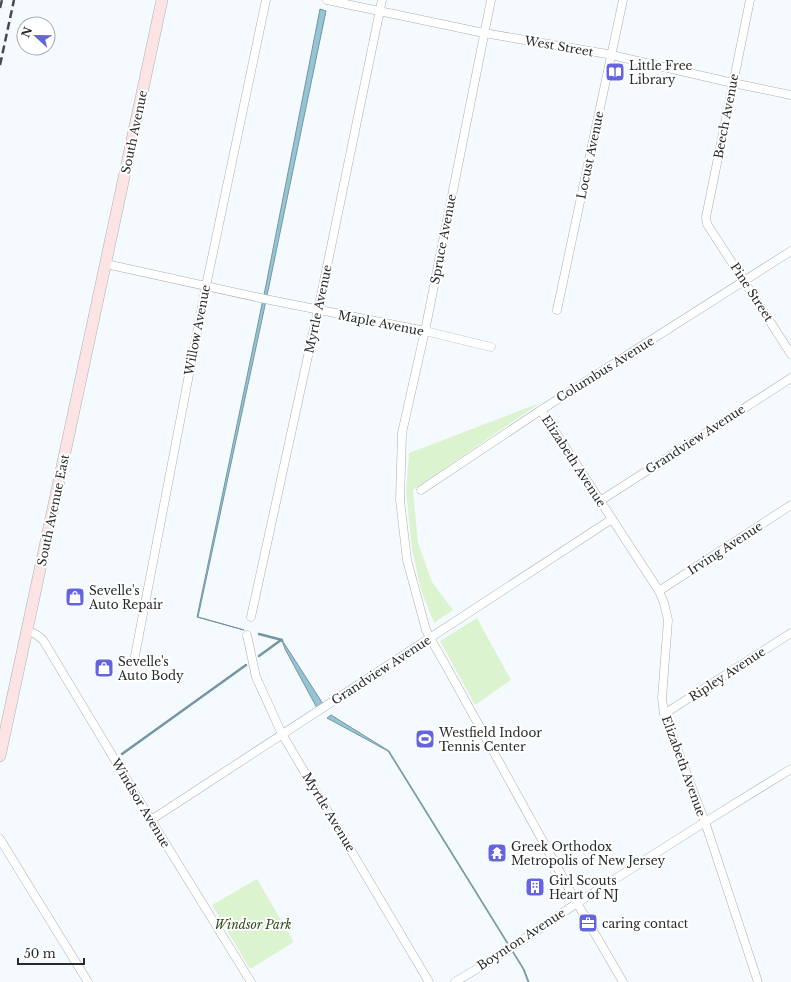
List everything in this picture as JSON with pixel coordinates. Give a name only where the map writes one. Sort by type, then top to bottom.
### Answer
[{"type":"main road","name":"South Avenue","points":[[106,264],[162,0]]},
{"type":"main road","name":"South Avenue East","points":[[0,756],[106,264]]},
{"type":"street","name":"Willow Avenue","points":[[134,661],[206,286],[266,0]]},
{"type":"street","name":"West Street","points":[[327,0],[484,33],[611,55],[791,95]]},
{"type":"street","name":"Myrtle Avenue","points":[[251,617],[318,310],[382,0]]},
{"type":"street","name":"Spruce Avenue","points":[[490,0],[425,331],[402,433],[400,500],[408,560],[426,630],[430,638],[576,903],[623,982]]},
{"type":"street","name":"Locust Avenue","points":[[557,310],[623,0]]},
{"type":"street","name":"Beech Avenue","points":[[712,231],[707,224],[706,217],[750,0]]},
{"type":"street","name":"Pine Street","points":[[712,231],[791,354]]},
{"type":"street","name":"Columbus Avenue","points":[[421,490],[541,410],[791,251]]},
{"type":"street","name":"Maple Avenue","points":[[106,264],[318,310],[425,331],[491,347]]},
{"type":"street","name":"Grandview Avenue","points":[[600,501],[791,378]]},
{"type":"street","name":"Elizabeth Avenue","points":[[541,410],[659,591],[664,603],[668,620],[662,698],[664,714],[705,822],[758,982]]},
{"type":"street","name":"Irving Avenue","points":[[659,591],[791,505]]},
{"type":"street","name":"Grandview Avenue","points":[[151,820],[612,519]]},
{"type":"street","name":"Windsor Avenue","points":[[27,630],[43,640],[151,820],[251,982]]},
{"type":"street","name":"Ripley Avenue","points":[[664,714],[791,633]]},
{"type":"street","name":"Myrtle Avenue","points":[[247,635],[256,678],[282,734],[430,982]]},
{"type":"street","name":"Boynton Avenue","points":[[455,982],[505,952],[576,903],[791,769]]},
{"type":"street","points":[[0,839],[88,982]]},
{"type":"green space","points":[[540,403],[413,490],[418,543],[432,582],[453,610],[434,623],[421,590],[412,549],[406,491],[409,453]]},
{"type":"green space","points":[[477,618],[511,680],[475,705],[440,641]]},
{"type":"green space","name":"Windsor Park","points":[[257,879],[294,942],[250,969],[212,905]]},
{"type":"water","points":[[320,9],[326,11],[198,617],[244,630],[197,617],[266,285]]},
{"type":"water","points":[[282,640],[323,704],[317,708],[285,649]]},
{"type":"water","points":[[331,715],[389,751],[524,969],[529,982],[523,969],[388,751],[327,718]]},
{"type":"waterway","points":[[259,634],[282,641]]},
{"type":"waterway","points":[[259,656],[281,640]]},
{"type":"waterway","points":[[122,754],[246,665]]},
{"type":"railway","points":[[0,8],[2,0]]},
{"type":"railway","points":[[0,65],[14,0]]},
{"type":"place","name":"Little Free Library","points":[[615,72]]},
{"type":"place","name":"Sevelle's Auto Repair","points":[[75,597]]},
{"type":"place","name":"Sevelle's Auto Body","points":[[104,668]]},
{"type":"place","name":"Westfield Indoor Tennis Center","points":[[425,739]]},
{"type":"place","name":"Greek Orthodox Metropolis of New Jersey","points":[[497,853]]},
{"type":"place","name":"Girl Scouts Heart of NJ","points":[[535,887]]},
{"type":"place","name":"caring contact","points":[[588,923]]}]
